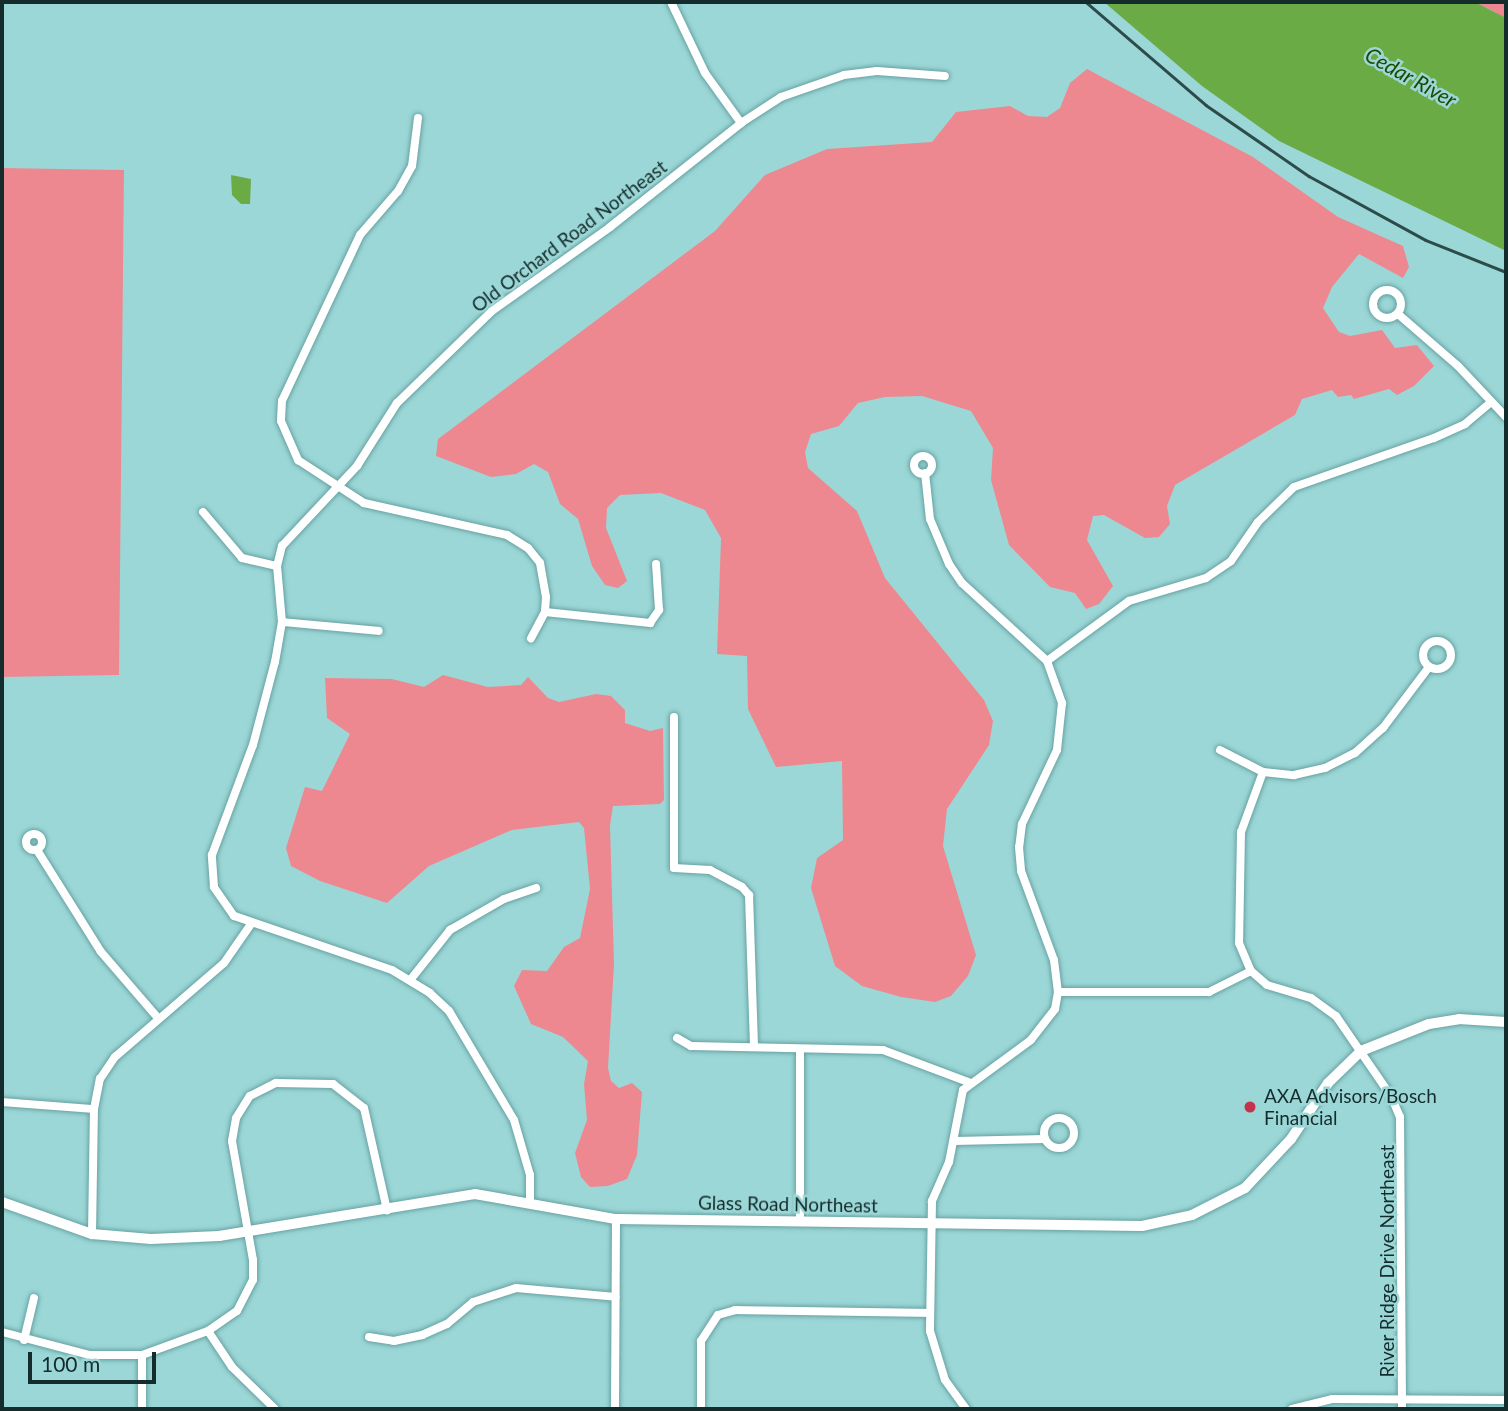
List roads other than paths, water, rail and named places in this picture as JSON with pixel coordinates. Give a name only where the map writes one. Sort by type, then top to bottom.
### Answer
[{"type":"street","points":[[671,2],[705,74],[741,124]]},
{"type":"street","name":"Old Orchard Road Northeast","points":[[530,1201],[530,1175],[514,1120],[449,1011],[411,979],[251,924],[234,916],[221,903],[210,871],[212,855],[263,713],[282,622],[277,566],[293,530],[357,466],[389,411],[492,311],[599,236],[741,124],[781,97],[844,75],[877,71],[945,76]]},
{"type":"street","points":[[418,118],[412,166],[398,191],[360,235],[282,401],[286,440],[298,460],[340,484],[364,503],[385,511],[507,535],[528,548],[545,579],[545,612],[531,638]]},
{"type":"street","points":[[1398,314],[1458,366],[1506,417]]},
{"type":"street","points":[[1047,661],[1129,601],[1206,578],[1231,561],[1258,522],[1294,487],[1434,438],[1465,424],[1490,403]]},
{"type":"street","points":[[925,473],[930,519],[949,564],[962,583],[1047,661],[1058,682],[1062,728],[1057,750],[1021,824],[1019,847],[1021,872],[1049,942],[1058,992],[1050,1017],[1031,1040],[968,1082],[957,1102],[954,1141],[936,1185],[929,1312],[936,1356],[945,1380],[965,1409]]},
{"type":"street","points":[[203,512],[242,558],[277,566]]},
{"type":"street","points":[[545,612],[650,623],[659,610],[656,564]]},
{"type":"street","points":[[282,622],[379,631]]},
{"type":"street","points":[[1220,750],[1263,772],[1294,775],[1325,768],[1355,752],[1383,728],[1429,667]]},
{"type":"street","points":[[674,717],[674,868],[710,870],[742,887],[749,895],[754,1047]]},
{"type":"street","points":[[1058,992],[1209,992],[1251,971],[1239,943],[1238,857],[1241,832],[1263,772]]},
{"type":"street","points":[[37,849],[101,952],[158,1018]]},
{"type":"street","points":[[411,979],[450,930],[504,899],[536,888]]},
{"type":"street","points":[[92,1234],[94,1109],[100,1079],[115,1057],[224,963],[251,924]]},
{"type":"street","name":"River Ridge Drive Northeast","points":[[1251,971],[1268,985],[1326,1008],[1361,1051],[1391,1096],[1403,1137],[1402,1409]]},
{"type":"street","name":"Glass Road Northeast","points":[[2,1202],[92,1234],[191,1239],[475,1194],[530,1201],[616,1219],[1142,1226],[1192,1215],[1223,1202],[1259,1175],[1291,1139],[1328,1083],[1361,1051],[1429,1024],[1459,1019],[1506,1022]]},
{"type":"street","points":[[677,1038],[691,1046],[883,1050],[968,1082]]},
{"type":"street","points":[[800,1049],[800,1222]]},
{"type":"street","points":[[2,1332],[24,1340],[89,1355],[142,1356],[208,1331],[237,1311],[253,1280],[249,1231],[232,1141],[236,1118],[250,1096],[276,1083],[333,1084],[364,1108],[387,1210]]},
{"type":"street","points":[[2,1102],[94,1109]]},
{"type":"street","points":[[954,1141],[1045,1139]]},
{"type":"street","points":[[615,1409],[616,1219]]},
{"type":"street","points":[[369,1337],[394,1341],[422,1335],[447,1324],[473,1302],[516,1288],[616,1297]]},
{"type":"street","points":[[24,1340],[34,1298]]},
{"type":"street","points":[[701,1409],[701,1341],[708,1324],[718,1315],[735,1310],[929,1312]]},
{"type":"street","points":[[208,1331],[232,1367],[275,1409]]},
{"type":"street","points":[[142,1356],[142,1409]]},
{"type":"street","points":[[1292,1409],[1332,1399],[1506,1400]]},
{"type":"water","name":"Cedar River","points":[[1104,2],[1475,2],[1506,18],[1506,251],[1279,141],[1202,86]]},
{"type":"water","points":[[231,175],[251,179],[250,204],[241,204],[232,195]]},
{"type":"railway","points":[[1086,2],[1206,105],[1309,176],[1426,240],[1506,272]]},
{"type":"place","name":"AXA Advisors/Bosch Financial","points":[[1250,1107]]}]
